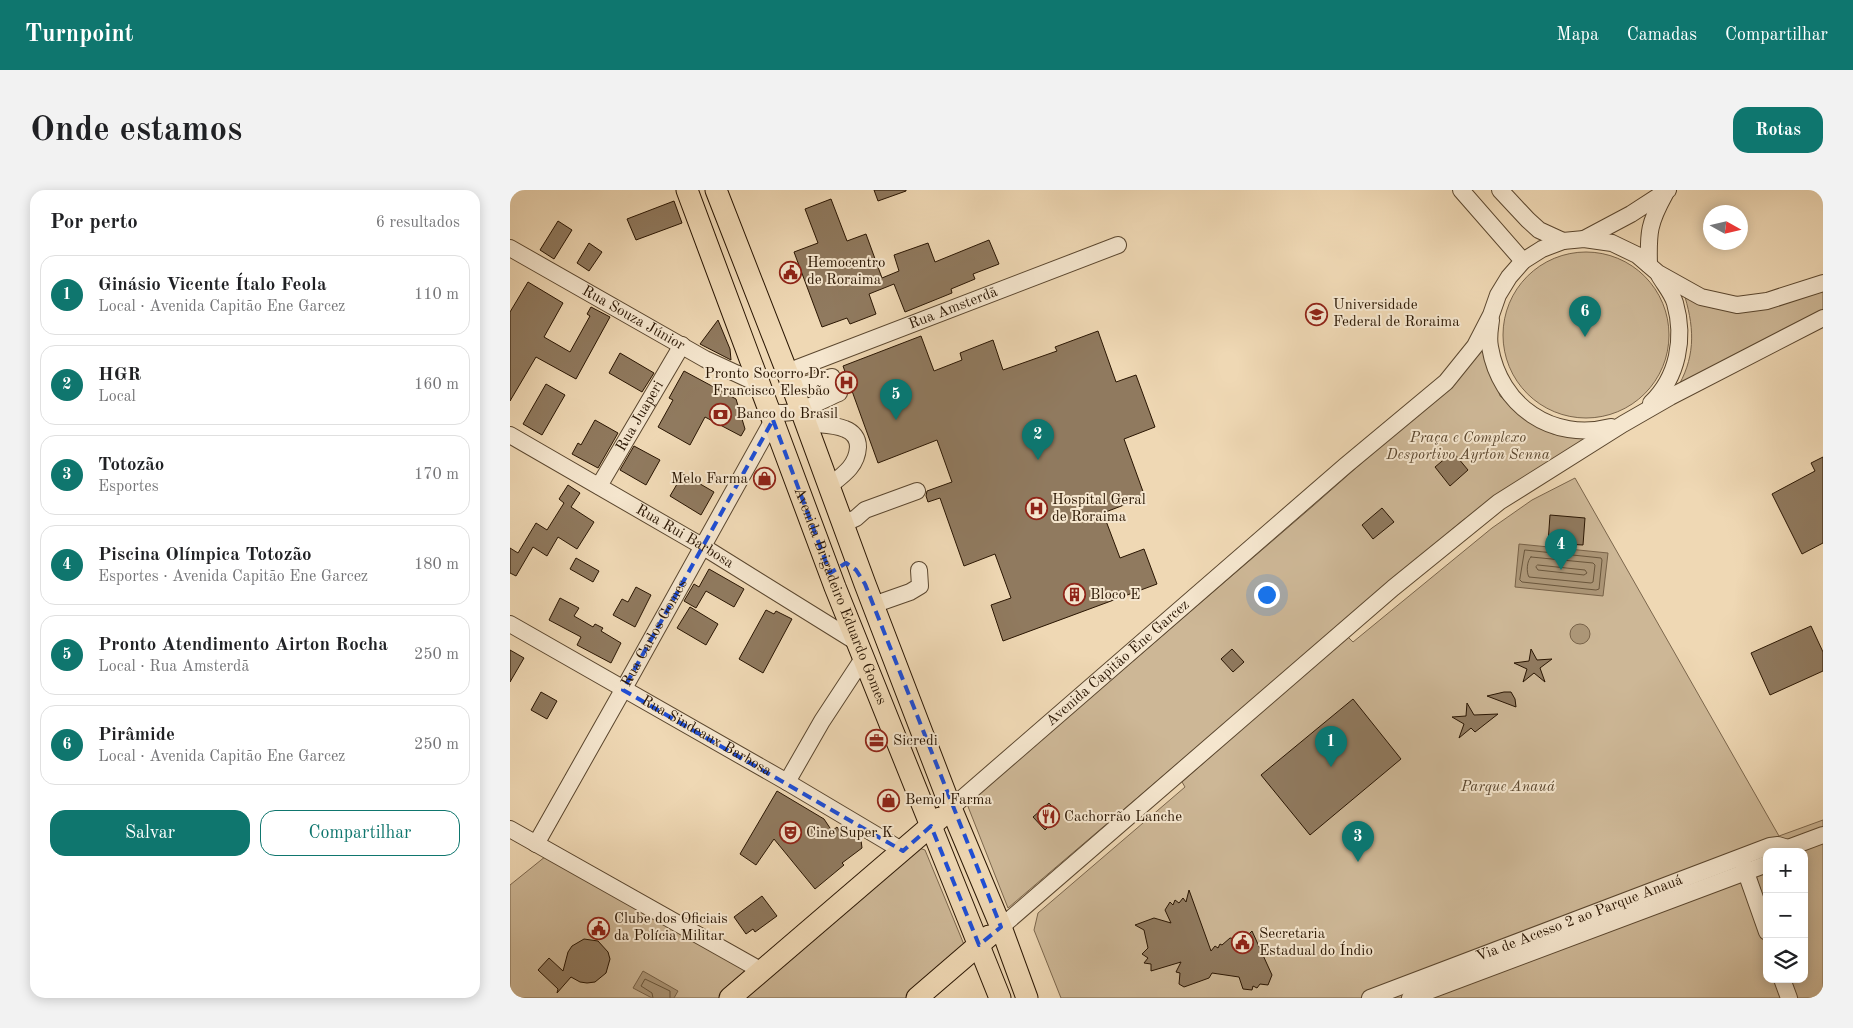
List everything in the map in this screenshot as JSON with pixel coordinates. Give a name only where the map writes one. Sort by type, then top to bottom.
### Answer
[{"type":"main road","points":[[690,199],[706,226],[715,228],[722,221],[719,198]]},
{"type":"main road","name":"Avenida Brigadeiro Eduardo Gomes","points":[[719,198],[804,416],[864,584],[951,808],[1028,998]]},
{"type":"main road","name":"Avenida Brigadeiro Eduardo Gomes","points":[[690,199],[835,587],[1000,998]]},
{"type":"main road","points":[[819,543],[831,557],[836,560],[841,559],[847,552],[848,545],[845,528]]},
{"type":"main road","points":[[835,587],[835,569],[843,563],[852,565],[864,584]]},
{"type":"main road","name":"Avenida Capitão Ene Garcez","points":[[730,998],[951,808]]},
{"type":"main road","name":"Avenida Capitão Ene Garcez","points":[[917,998],[1000,927]]},
{"type":"street","points":[[1461,190],[1523,261]]},
{"type":"street","points":[[1500,190],[1539,230],[1563,241]]},
{"type":"street","points":[[1584,239],[1631,214],[1667,191]]},
{"type":"street","points":[[1654,269],[1648,241],[1653,216],[1667,191]]},
{"type":"street","name":"Avenida Capitão Ene Garcez","points":[[951,808],[1446,382],[1475,346],[1491,315],[1498,295],[1509,277],[1523,261],[1542,249],[1563,241],[1584,239],[1612,243],[1637,255],[1654,269],[1701,297],[1737,305],[1767,301],[1823,283]]},
{"type":"street","name":"Rua Amsterdã","points":[[790,380],[1118,245]]},
{"type":"street","name":"Rua Souza Júnior","points":[[510,248],[730,372],[759,384]]},
{"type":"street","name":"Avenida Capitão Ene Garcez","points":[[1638,415],[1661,393],[1676,364],[1680,333],[1674,301],[1654,269]]},
{"type":"street","name":"Avenida Capitão Ene Garcez","points":[[1491,315],[1489,345],[1497,374],[1513,400],[1536,419],[1564,430],[1594,431],[1623,424]]},
{"type":"street","name":"Avenida Capitão Ene Garcez","points":[[1000,927],[1393,588],[1499,502],[1638,415],[1823,318]]},
{"type":"street","name":"Rua Juaperi","points":[[599,486],[682,345]]},
{"type":"street","points":[[790,380],[832,377],[836,385],[839,393],[804,416]]},
{"type":"street","points":[[771,416],[778,414],[804,416],[847,430],[854,435],[858,442],[856,460],[846,473],[829,486]]},
{"type":"street","name":"Rua Carlos Gomes","points":[[536,844],[623,690],[771,416]]},
{"type":"street","name":"Rua Rui Barbosa","points":[[510,435],[702,546],[861,650]]},
{"type":"street","points":[[845,528],[865,510],[917,491]]},
{"type":"street","points":[[873,605],[910,592],[920,586],[919,570]]},
{"type":"street","name":"Rua Sindeaux Barbosa","points":[[510,624],[787,782],[903,851]]},
{"type":"street","points":[[787,782],[861,650]]},
{"type":"street","points":[[510,829],[762,971]]},
{"type":"street","name":"Via de Acesso 2 ao Parque Anauá","points":[[1792,848],[1823,835]]},
{"type":"street","name":"Via de Acesso 2 ao Parque Anauá","points":[[1767,848],[1778,845],[1783,848]]},
{"type":"street","name":"Via de Acesso 2 ao Parque Anauá","points":[[1410,998],[1743,865],[1763,851]]},
{"type":"street","name":"Via de Acesso 2 ao Parque Anauá","points":[[1378,997],[1743,865],[1763,864]]},
{"type":"street","points":[[1743,865],[1763,921]]},
{"type":"street","points":[[1783,983],[1789,998]]},
{"type":"highlighted area","points":[[773,420],[830,573],[846,563],[856,570],[865,584],[1001,927],[979,945],[931,826],[903,851],[623,690]]},
{"type":"green space","points":[[1586,252],[1618,258],[1645,276],[1663,303],[1669,335],[1663,367],[1645,394],[1618,412],[1586,418],[1554,412],[1527,394],[1509,367],[1503,335],[1509,303],[1527,276],[1554,258]]},
{"type":"green space","points":[[1823,291],[1823,314],[1676,390],[1690,356],[1692,333],[1685,297],[1713,308],[1727,310]]},
{"type":"green space","name":"Praça e Complexo Desportivo Ayrton Senna","points":[[1484,347],[1500,396],[1525,419],[1553,434],[1596,436],[1525,479],[1462,521],[1008,908],[967,804],[1313,506],[1453,382]]},
{"type":"green space","name":"Parque Anauá","points":[[1575,478],[1779,836],[1823,820],[1823,998],[1061,998],[1034,930],[1038,913],[1185,787],[1182,782],[1347,636],[1353,642],[1492,528],[1532,500]]},
{"type":"green space","points":[[916,847],[925,850],[965,947],[907,998],[740,998]]},
{"type":"green space","name":"Clube dos Oficiais da Polícia Militar","points":[[551,852],[762,971],[730,998],[512,998],[510,996],[510,885]]},
{"type":"water","points":[[1519,544],[1608,553],[1603,596],[1515,587]]},
{"type":"water","points":[[1580,624],[1587,627],[1590,634],[1587,641],[1580,644],[1573,641],[1570,634],[1573,627]]},
{"type":"water","points":[[643,971],[678,991],[674,998],[652,998],[633,988]]},
{"type":"building","points":[[874,190],[906,190],[906,191],[878,201]]},
{"type":"building","points":[[831,199],[847,241],[866,234],[882,278],[899,271],[894,255],[928,243],[935,262],[989,240],[999,264],[973,274],[975,279],[951,289],[952,293],[905,312],[894,284],[869,294],[876,314],[850,324],[847,318],[822,327],[794,252],[818,243],[805,209]]},
{"type":"building","points":[[674,201],[682,223],[636,240],[627,219]]},
{"type":"building","points":[[558,221],[572,230],[554,259],[540,250]]},
{"type":"building","points":[[589,243],[602,252],[589,271],[577,263]]},
{"type":"building","points":[[528,282],[563,303],[544,337],[570,352],[590,316],[587,314],[591,307],[610,317],[576,379],[536,357],[510,401],[510,312]]},
{"type":"building","points":[[718,320],[730,349],[731,360],[700,344]]},
{"type":"building","points":[[1098,331],[1116,382],[1136,375],[1155,427],[1124,439],[1145,497],[1103,513],[1120,558],[1144,549],[1157,584],[1003,641],[991,605],[1011,598],[995,554],[964,566],[940,498],[928,502],[926,496],[927,491],[952,482],[937,440],[878,463],[843,366],[921,336],[934,371],[962,360],[960,353],[993,340],[1003,370],[1057,351],[1055,347]]},
{"type":"building","points":[[620,353],[654,373],[642,392],[609,373]]},
{"type":"building","name":"Banco do Brasil","points":[[684,371],[736,399],[745,429],[741,436],[705,417],[690,445],[658,427],[673,400],[669,398]]},
{"type":"building","points":[[546,384],[565,395],[542,435],[523,424]]},
{"type":"building","points":[[595,420],[618,433],[598,468],[572,454],[578,443],[581,445]]},
{"type":"building","points":[[634,446],[660,460],[646,485],[620,470]]},
{"type":"building","points":[[1453,452],[1468,470],[1450,486],[1435,467]]},
{"type":"building","points":[[1823,457],[1823,543],[1802,554],[1772,494],[1815,471],[1811,463]]},
{"type":"building","points":[[683,474],[714,492],[701,515],[670,496]]},
{"type":"building","points":[[568,485],[580,493],[571,507],[594,522],[577,549],[558,537],[547,556],[533,547],[516,576],[510,573],[510,548],[518,553],[536,523],[547,530],[564,503],[559,499]]},
{"type":"building","points":[[1382,508],[1394,522],[1373,539],[1362,525]]},
{"type":"building","points":[[1550,515],[1585,518],[1583,545],[1548,543]]},
{"type":"building","points":[[576,558],[599,571],[593,582],[570,569]]},
{"type":"building","points":[[709,569],[744,589],[734,607],[706,591],[696,608],[684,601],[694,584],[699,587]]},
{"type":"building","points":[[636,587],[651,595],[635,627],[613,615],[622,599],[628,602]]},
{"type":"building","points":[[560,598],[579,608],[574,616],[593,627],[595,624],[603,628],[601,631],[621,643],[611,663],[577,645],[581,637],[549,620]]},
{"type":"building","points":[[690,607],[718,624],[706,645],[677,628]]},
{"type":"building","points":[[766,610],[774,614],[776,611],[792,619],[763,673],[739,659]]},
{"type":"building","points":[[1811,626],[1823,652],[1823,671],[1770,695],[1751,653]]},
{"type":"building","points":[[1232,649],[1244,662],[1233,672],[1221,659]]},
{"type":"building","points":[[1531,649],[1537,660],[1552,659],[1540,668],[1545,682],[1534,673],[1523,682],[1527,669],[1514,663],[1529,661]]},
{"type":"building","points":[[510,650],[524,658],[510,682]]},
{"type":"building","points":[[541,692],[557,701],[547,719],[531,710]]},
{"type":"building","points":[[1511,692],[1515,699],[1516,707],[1487,696]]},
{"type":"building","points":[[1353,699],[1401,759],[1310,835],[1261,775]]},
{"type":"building","points":[[1467,703],[1474,715],[1498,714],[1475,732],[1471,728],[1459,738],[1464,724],[1452,717],[1466,716]]},
{"type":"building","points":[[777,791],[824,819],[832,831],[837,827],[844,837],[849,833],[861,840],[862,848],[842,863],[844,865],[815,889],[774,839],[756,865],[740,854]]},
{"type":"building","points":[[1049,803],[1060,815],[1045,830],[1033,817]]},
{"type":"building","name":"Secretaria Estadual do Índio","points":[[1189,890],[1211,951],[1215,946],[1218,948],[1220,944],[1222,945],[1230,938],[1237,939],[1246,933],[1248,935],[1252,931],[1272,975],[1268,985],[1260,984],[1257,988],[1253,986],[1252,990],[1243,989],[1239,977],[1212,973],[1209,978],[1184,987],[1179,984],[1180,973],[1176,972],[1181,962],[1151,971],[1151,964],[1144,963],[1148,958],[1142,954],[1148,948],[1144,930],[1135,925],[1154,918],[1171,923],[1165,910],[1170,902],[1173,905],[1175,900],[1179,903],[1183,898],[1186,902]]},
{"type":"building","points":[[762,896],[777,916],[755,932],[753,929],[746,934],[734,917]]},
{"type":"building","points":[[584,939],[598,941],[608,952],[610,959],[606,973],[595,982],[587,983],[580,982],[571,977],[557,993],[558,989],[538,970],[549,958],[563,971],[568,952],[572,946]]},
{"type":"place","name":"Hemocentro de Roraima","points":[[791,272]]},
{"type":"place","name":"Universidade Federal de Roraima","points":[[1317,314]]},
{"type":"place","name":"Pirâmide","points":[[1585,337]]},
{"type":"place","name":"Pronto Socorro Dr. Francisco Elesbão","points":[[846,383]]},
{"type":"place","name":"Banco do Brasil","points":[[720,414]]},
{"type":"place","name":"Pronto Atendimento Airton Rocha","points":[[896,420]]},
{"type":"place","name":"HGR","points":[[1038,460]]},
{"type":"place","name":"Melo Farma","points":[[764,479]]},
{"type":"place","name":"Hospital Geral de Roraima","points":[[1036,509]]},
{"type":"place","name":"Piscina Olímpica Totozão","points":[[1561,570]]},
{"type":"place","name":"Bloco E","points":[[1074,595]]},
{"type":"place","name":"Sicredi","points":[[877,741]]},
{"type":"place","name":"Ginásio Vicente Ítalo Feola","points":[[1331,767]]},
{"type":"place","name":"Bemol Farma","points":[[889,800]]},
{"type":"place","name":"Cachorrão Lanche","points":[[1048,817]]},
{"type":"place","name":"Cine Super K","points":[[790,833]]},
{"type":"place","name":"Totozão","points":[[1358,862]]},
{"type":"place","name":"Clube dos Oficiais da Polícia Militar","points":[[598,928]]},
{"type":"place","name":"Secretaria Estadual do Índio","points":[[1243,943]]}]
